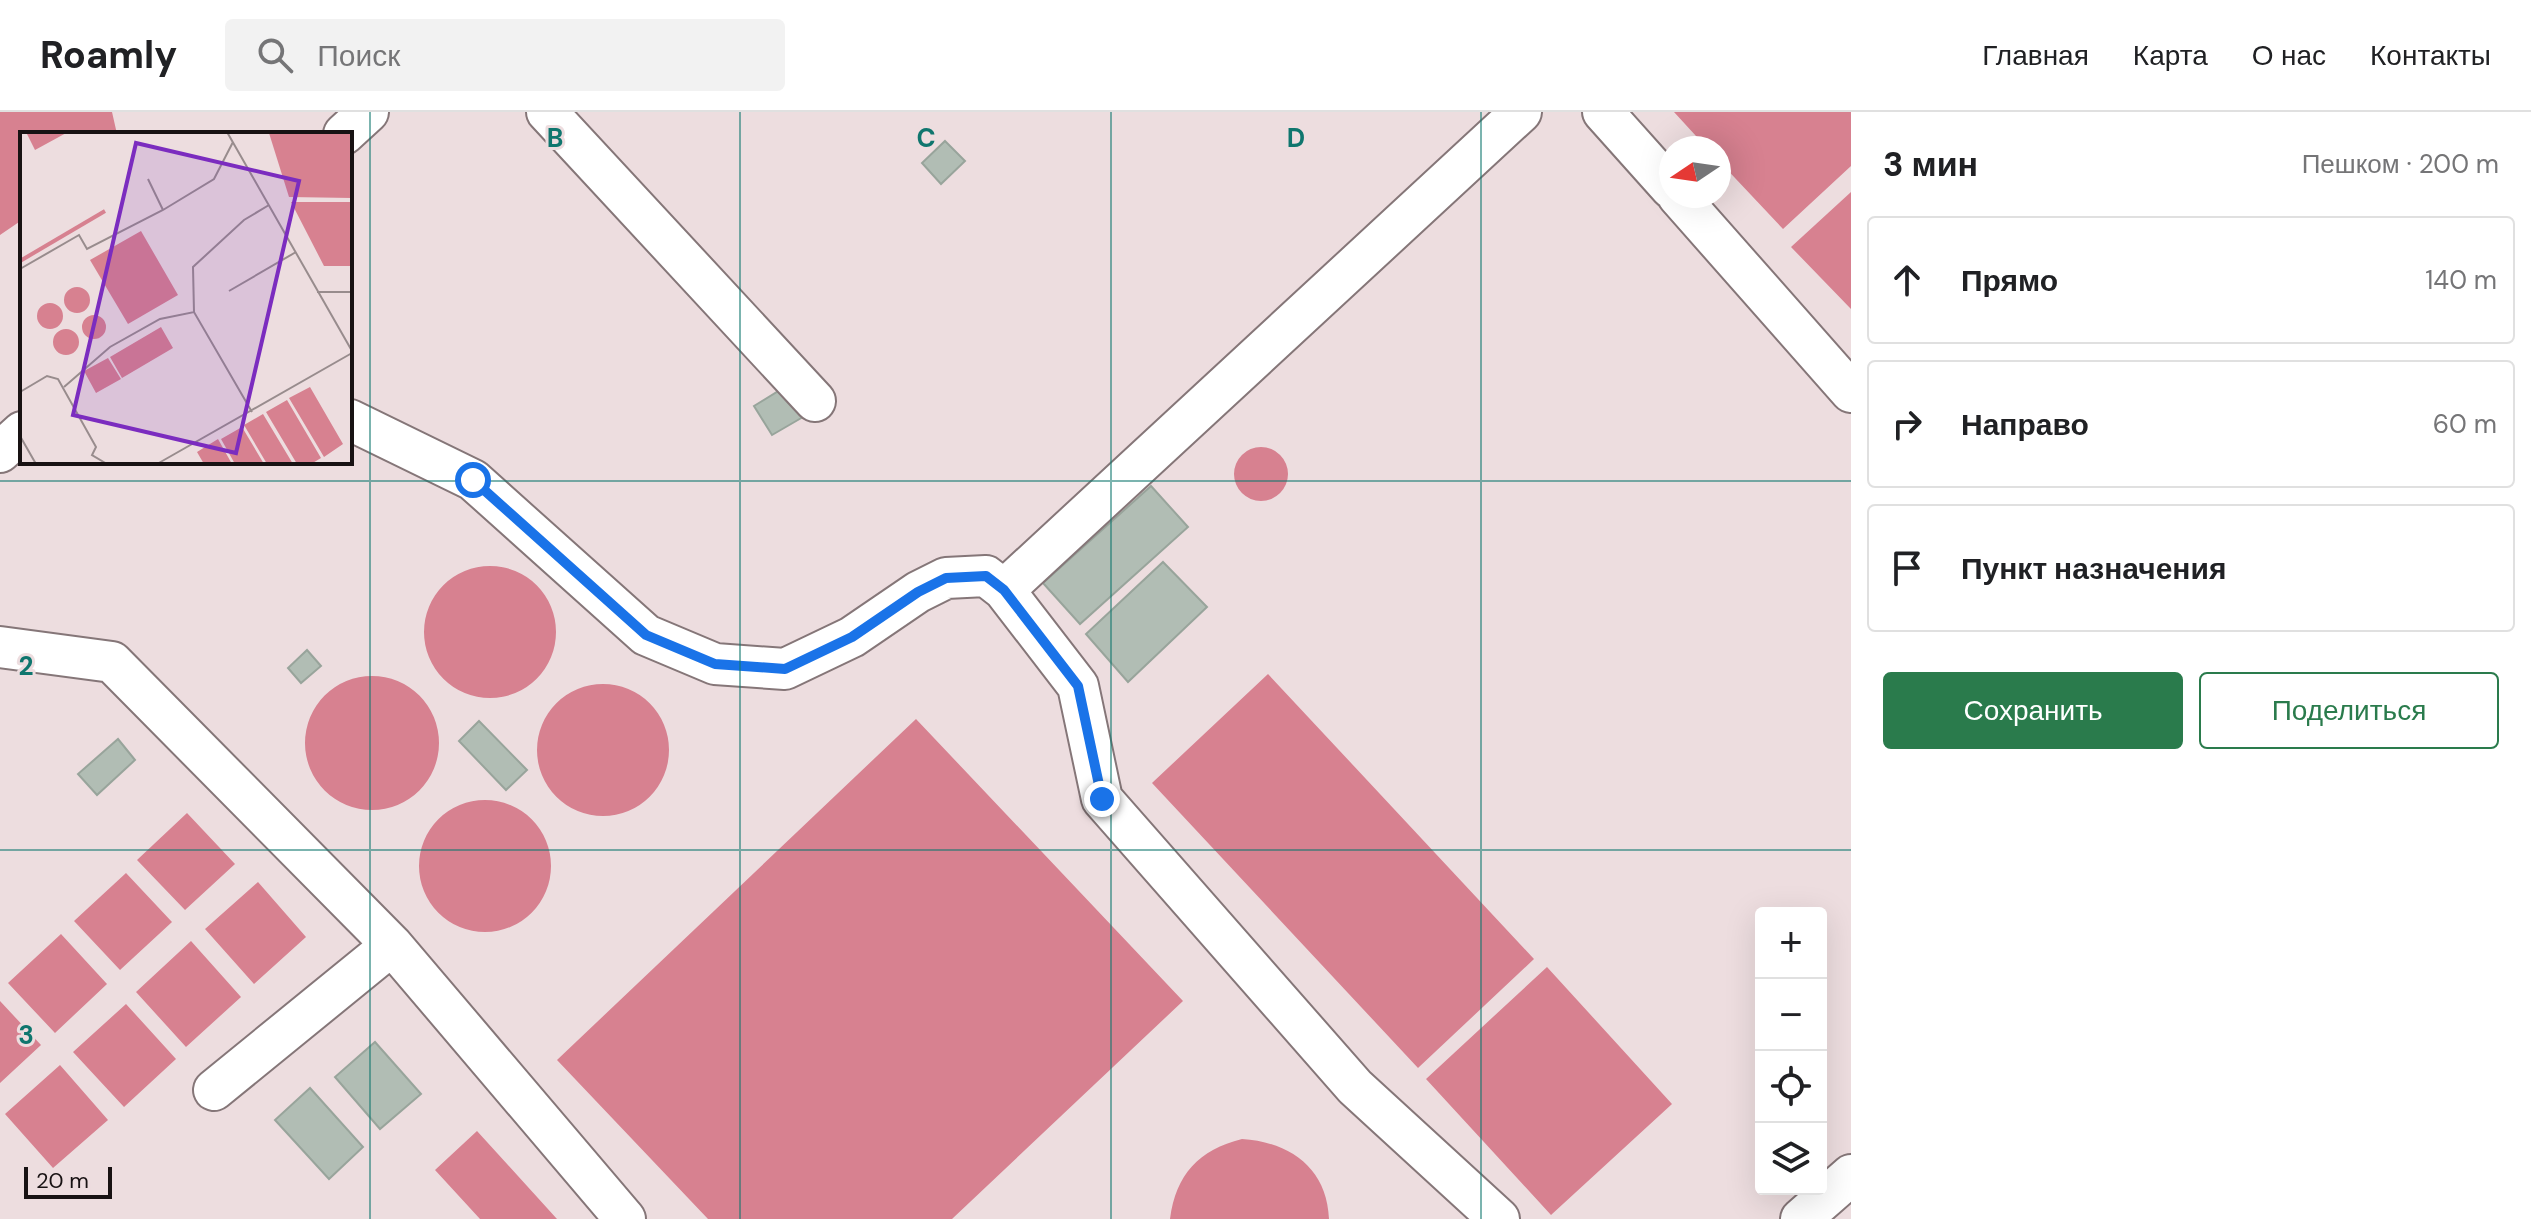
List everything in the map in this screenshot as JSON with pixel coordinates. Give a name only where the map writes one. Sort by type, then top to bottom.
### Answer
[{"type":"lane","points":[[346,132],[368,112]]},
{"type":"lane","points":[[547,112],[815,401]]},
{"type":"lane","points":[[1004,590],[1521,112]]},
{"type":"lane","points":[[1603,112],[1659,175]]},
{"type":"lane","points":[[1689,208],[1851,392]]},
{"type":"lane","points":[[352,421],[473,480],[646,635],[715,664],[785,669],[852,637],[918,592],[946,578],[986,576],[1004,590],[1078,686],[1102,799],[1355,1087],[1499,1219]]},
{"type":"lane","points":[[0,452],[20,434]]},
{"type":"lane","points":[[0,647],[112,662],[392,945],[625,1219]]},
{"type":"lane","points":[[214,1090],[392,945]]},
{"type":"lane","points":[[1801,1219],[1851,1175]]},
{"type":"shaded area","points":[[0,112],[112,112],[117,132],[20,132],[20,221],[0,235]]},
{"type":"shaded area","points":[[1674,112],[1851,112],[1851,166],[1783,229],[1731,174],[1731,136],[1696,136]]},
{"type":"shaded area","points":[[1851,192],[1851,309],[1791,247]]},
{"type":"shaded area","points":[[1261,447],[1280,455],[1288,474],[1280,493],[1261,501],[1242,493],[1234,474],[1242,455]]},
{"type":"shaded area","points":[[490,566],[527,577],[545,595],[556,632],[545,669],[527,687],[490,698],[453,687],[435,669],[424,632],[435,595],[453,577]]},
{"type":"shaded area","points":[[1268,674],[1534,959],[1418,1068],[1152,783]]},
{"type":"shaded area","points":[[372,676],[397,681],[419,696],[434,718],[439,743],[434,768],[419,790],[397,805],[372,810],[347,805],[325,790],[310,768],[305,743],[310,718],[325,696],[347,681]]},
{"type":"shaded area","points":[[603,684],[628,689],[650,703],[664,725],[669,750],[664,775],[650,797],[628,811],[603,816],[578,811],[556,797],[542,775],[537,750],[542,725],[556,703],[578,689]]},
{"type":"shaded area","points":[[916,719],[1183,1001],[952,1219],[708,1219],[557,1060]]},
{"type":"shaded area","points":[[485,800],[510,805],[532,819],[546,841],[551,866],[546,891],[532,913],[510,927],[485,932],[460,927],[438,913],[424,891],[419,866],[424,841],[438,819],[460,805]]},
{"type":"shaded area","points":[[187,813],[235,864],[185,910],[137,860]]},
{"type":"shaded area","points":[[126,873],[172,922],[120,970],[74,921]]},
{"type":"shaded area","points":[[258,882],[306,937],[254,984],[205,929]]},
{"type":"shaded area","points":[[61,934],[107,984],[55,1033],[8,983]]},
{"type":"shaded area","points":[[191,941],[241,997],[186,1047],[136,992]]},
{"type":"shaded area","points":[[1547,967],[1672,1104],[1551,1215],[1426,1079]]},
{"type":"shaded area","points":[[0,1001],[41,1045],[0,1083]]},
{"type":"shaded area","points":[[126,1004],[176,1059],[124,1107],[73,1052]]},
{"type":"shaded area","points":[[60,1065],[108,1120],[53,1168],[5,1114]]},
{"type":"shaded area","points":[[477,1131],[557,1219],[480,1219],[435,1170]]},
{"type":"shaded area","points":[[1242,1139],[1276,1146],[1303,1161],[1321,1185],[1329,1219],[1170,1219],[1178,1189],[1192,1166],[1213,1150]]},
{"type":"building","points":[[945,141],[965,161],[941,184],[922,163]]},
{"type":"building","points":[[785,387],[803,417],[772,435],[754,406]]},
{"type":"building","points":[[1151,486],[1188,527],[1080,624],[1043,583]]},
{"type":"building","points":[[1163,562],[1207,607],[1128,682],[1086,634]]},
{"type":"building","points":[[307,650],[321,666],[301,683],[288,668]]},
{"type":"building","points":[[479,721],[527,770],[506,790],[459,741]]},
{"type":"building","points":[[118,739],[135,760],[97,795],[78,774]]},
{"type":"building","points":[[375,1042],[421,1094],[380,1129],[335,1077]]},
{"type":"building","points":[[310,1088],[363,1147],[329,1179],[275,1120]]},
{"type":"route","points":[[473,480],[646,635],[715,664],[785,669],[852,637],[918,592],[946,578],[986,576],[1004,590],[1078,686],[1102,799]]}]
